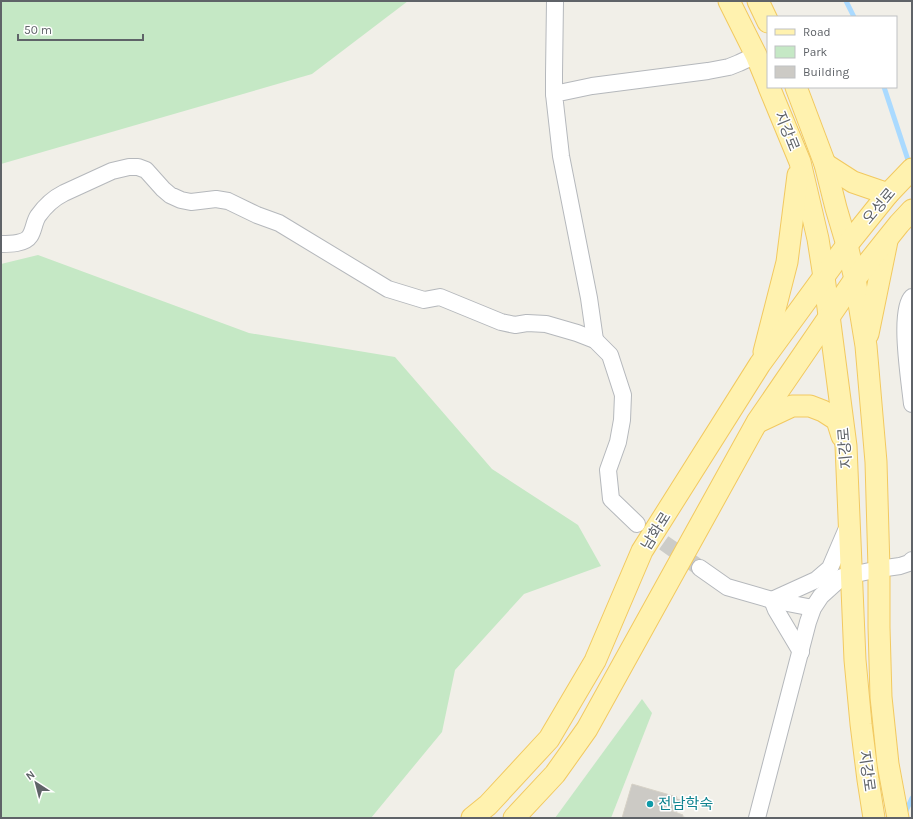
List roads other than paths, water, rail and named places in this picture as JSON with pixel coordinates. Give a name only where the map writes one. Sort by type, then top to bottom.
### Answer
[{"type":"main road","name":"지강로","points":[[729,1],[756,55],[767,83]]},
{"type":"main road","points":[[758,1],[767,20]]},
{"type":"main road","name":"지강로","points":[[769,88],[800,162],[818,239],[830,316],[846,446],[855,660],[862,731],[874,818]]},
{"type":"main road","name":"지강로","points":[[796,88],[825,164],[847,245],[855,279],[866,346],[876,462],[881,697],[888,764],[898,818]]},
{"type":"main road","points":[[760,364],[787,262],[800,162]]},
{"type":"main road","points":[[825,164],[854,182],[888,194]]},
{"type":"main road","name":"오성로","points":[[847,245],[888,194],[912,169]]},
{"type":"main road","points":[[866,346],[900,224]]},
{"type":"main road","name":"오성로","points":[[855,279],[900,224]]},
{"type":"main road","name":"남화로","points":[[472,818],[488,805],[549,739],[595,661],[642,552],[760,364],[847,245]]},
{"type":"main road","points":[[514,818],[555,774],[588,729],[757,422],[855,279]]},
{"type":"main road","points":[[757,422],[792,406],[810,406],[823,411],[837,420],[846,446]]},
{"type":"street","points":[[555,1],[554,94],[561,156],[595,340]]},
{"type":"street","points":[[554,94],[592,86],[729,67],[756,55]]},
{"type":"street","points":[[1,244],[9,244],[26,240],[30,236],[38,216],[50,203],[64,193],[112,171],[128,167],[138,167],[146,170],[170,195],[181,200],[192,202],[216,199],[228,201],[257,215],[280,223],[388,289],[424,300],[440,297],[501,322],[515,325],[527,323],[546,324],[595,340],[610,355],[623,395],[622,420],[618,442],[608,470],[611,499],[636,524]]},
{"type":"street","points":[[912,297],[909,300],[906,311],[905,335],[912,404]]},
{"type":"street","points":[[757,818],[808,622],[849,522]]},
{"type":"street","points":[[700,568],[728,587],[772,600],[817,602],[842,577],[900,566],[909,563],[912,560]]},
{"type":"street","points":[[772,600],[816,580],[830,568]]},
{"type":"street","points":[[772,600],[776,610],[801,652]]},
{"type":"waterway","points":[[846,1],[854,16]]},
{"type":"waterway","points":[[884,88],[910,166]]},
{"type":"waterway","points":[[905,813],[912,798]]},
{"type":"tunnel","points":[[644,529],[700,568]]},
{"type":"place","name":"전남학숙","points":[[650,804]]}]
